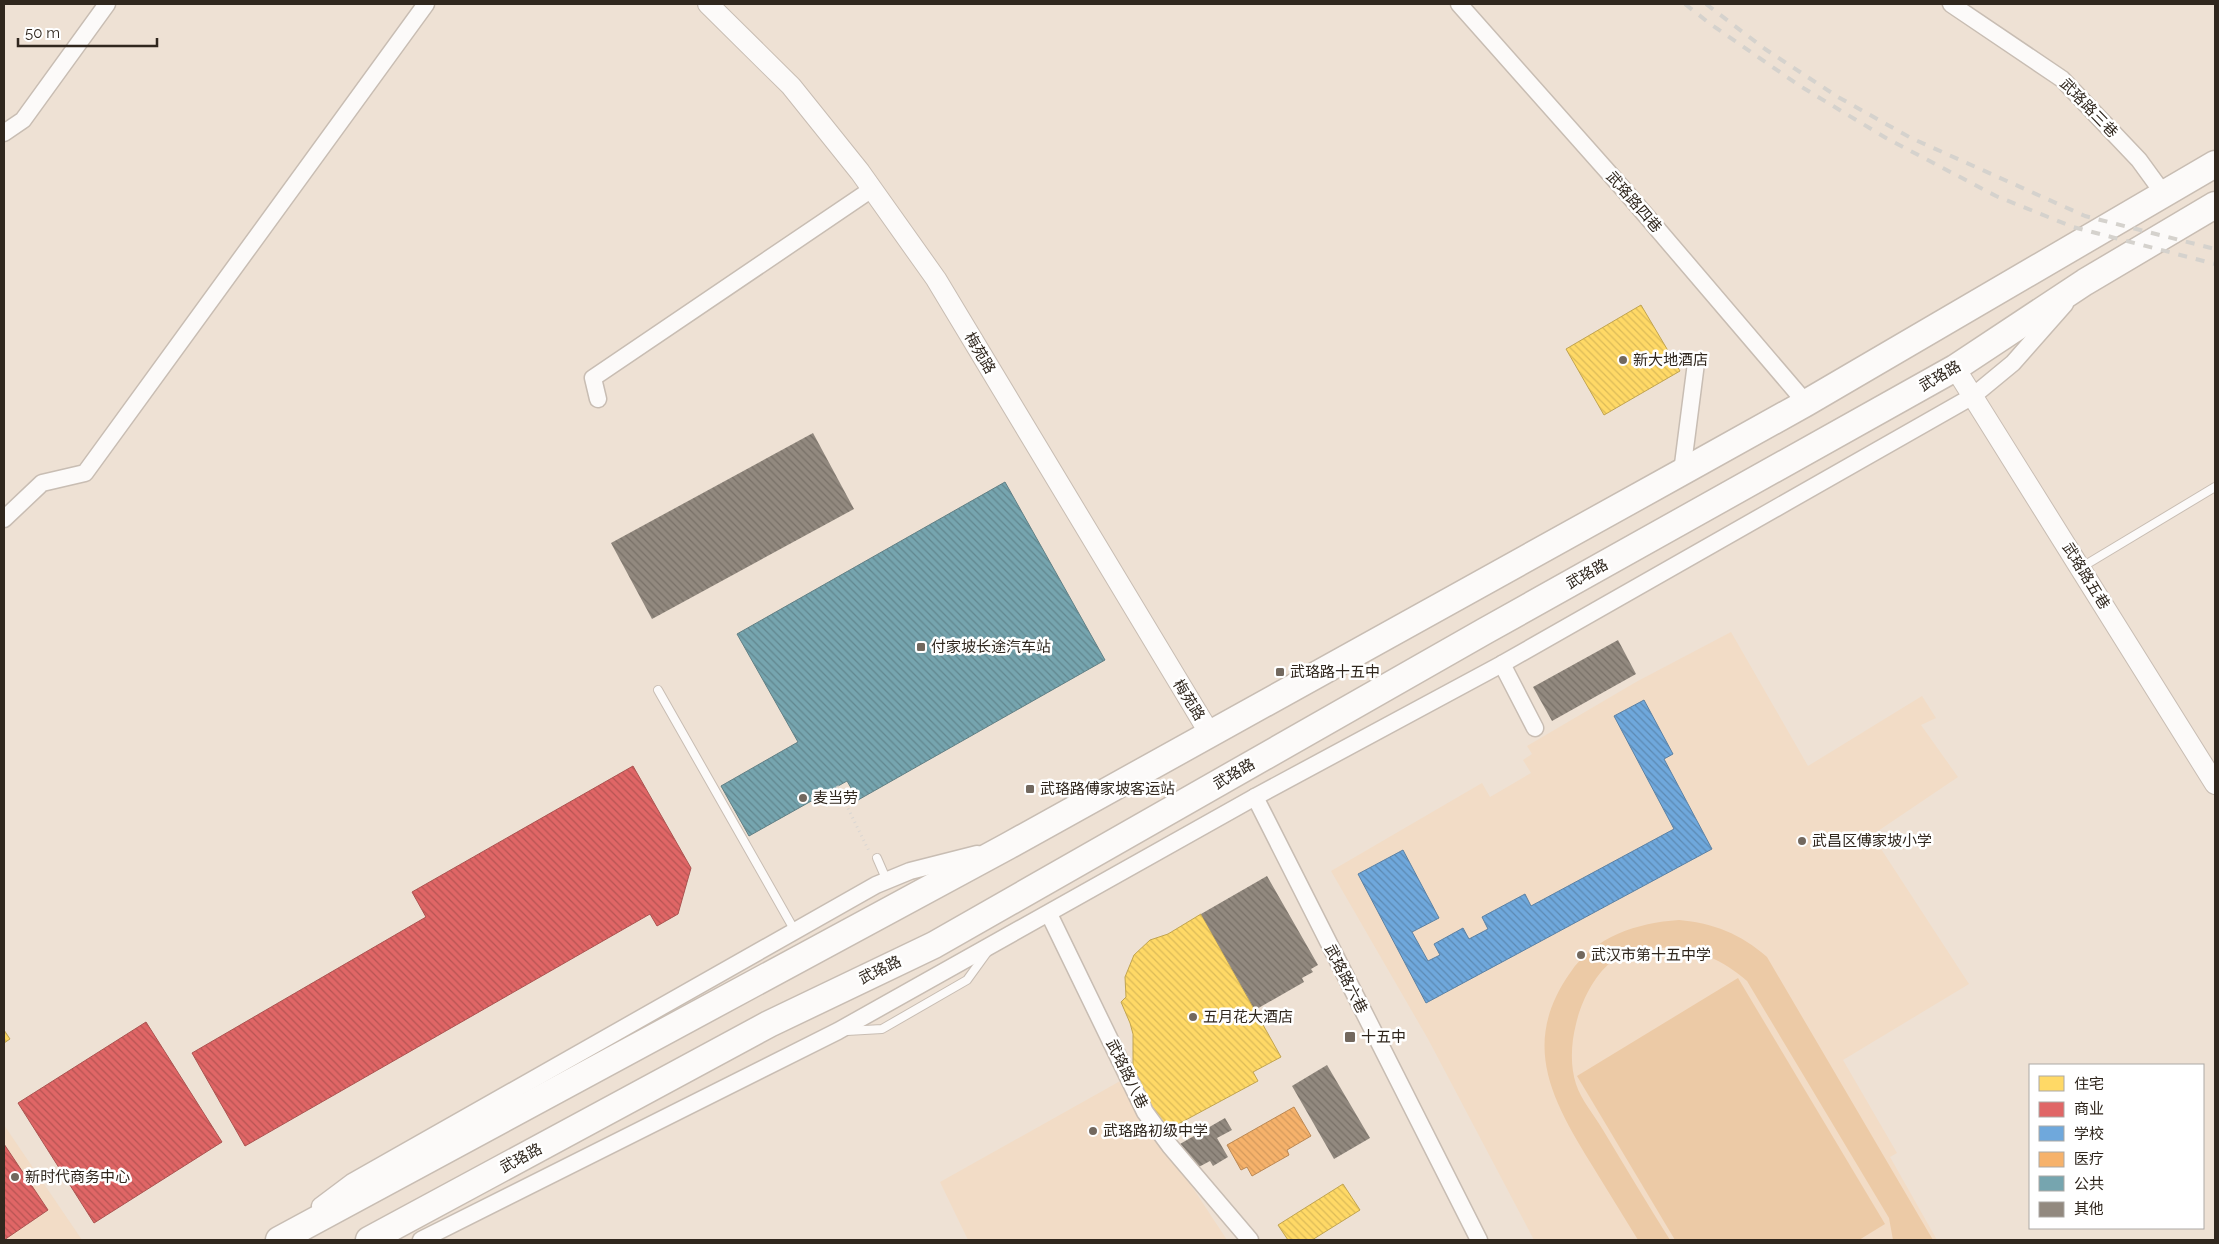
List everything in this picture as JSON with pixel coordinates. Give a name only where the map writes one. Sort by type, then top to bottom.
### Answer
[{"type":"highway","points":[[277,1240],[1008,846],[1682,472],[1806,403],[2215,164]]},
{"type":"highway","name":"武珞路","points":[[369,1240],[770,1024],[934,945],[1485,631],[1955,368],[2084,282],[2215,205]]},
{"type":"street","points":[[4,133],[23,120],[107,4]]},
{"type":"street","points":[[4,519],[42,483],[85,473],[426,4]]},
{"type":"street","name":"梅苑路","points":[[708,4],[791,86],[872,189],[936,279],[1210,734]]},
{"type":"street","name":"武珞路四巷","points":[[1458,4],[1625,191],[1806,403]]},
{"type":"street","name":"武珞路三巷","points":[[1951,4],[2062,79],[2139,160],[2163,193]]},
{"type":"street","points":[[598,399],[593,378],[872,189]]},
{"type":"street","name":"武珞路","points":[[421,1240],[838,1031],[1256,797],[1502,664],[1973,396],[2013,363],[2084,282]]},
{"type":"street","points":[[1682,472],[1696,363]]},
{"type":"street","name":"武珞路五巷","points":[[1955,368],[2215,784]]},
{"type":"street","points":[[1502,664],[1535,728]]},
{"type":"street","name":"武珞路六巷","points":[[1256,797],[1480,1240]]},
{"type":"street","points":[[277,1240],[352,1182],[795,931],[887,881],[910,871],[1008,846]]},
{"type":"street","name":"武珞路八巷","points":[[1049,914],[1145,1112],[1170,1146],[1250,1240]]},
{"type":"lane","points":[[2080,568],[2215,487]]},
{"type":"lane","points":[[658,690],[795,931]]},
{"type":"lane","points":[[877,858],[887,881]]},
{"type":"path","points":[[837,786],[870,852]]},
{"type":"shaded area","name":"武汉市第十五中学","points":[[1731,632],[1808,766],[1922,696],[1936,718],[1921,725],[1958,777],[1872,835],[1969,984],[1843,1060],[1897,1153],[1890,1157],[1937,1240],[1534,1240],[1428,1039],[1331,871],[1482,783],[1490,797],[1531,773],[1523,760],[1532,754],[1527,746],[1636,682]]},
{"type":"shaded area","points":[[1679,920],[1703,924],[1726,931],[1747,942],[1767,957],[1933,1240],[1893,1240],[1889,1218],[1747,981],[1724,964],[1697,952],[1683,949],[1654,948],[1614,960],[1601,972],[1581,1007],[1572,1047],[1574,1077],[1581,1096],[1670,1240],[1638,1240],[1576,1138],[1554,1093],[1547,1070],[1545,1047],[1547,1023],[1555,999],[1570,973],[1580,960],[1592,950],[1604,941],[1633,928]]},
{"type":"shaded area","points":[[1738,978],[1885,1224],[1859,1240],[1675,1240],[1577,1076]]},
{"type":"shaded area","name":"武珞路初级中学","points":[[1122,1080],[1227,1240],[968,1240],[940,1182]]},
{"type":"shaded area","points":[[4,1125],[82,1240],[4,1240]]},
{"type":"building: 住宅","name":"新大地酒店","points":[[1641,305],[1680,371],[1604,415],[1566,349]]},
{"type":"building: 住宅","name":"五月花大酒店","points":[[1201,914],[1281,1057],[1253,1072],[1258,1081],[1167,1130],[1140,1093],[1133,1072],[1133,1034],[1121,1002],[1126,997],[1125,977],[1134,955],[1150,940],[1168,934]]},
{"type":"building: 住宅","points":[[4,1030],[10,1039],[4,1043]]},
{"type":"building: 住宅","points":[[1343,1184],[1360,1210],[1312,1240],[1288,1240],[1278,1225]]},
{"type":"building: 商业","points":[[633,766],[691,868],[678,914],[657,926],[650,914],[245,1146],[192,1053],[426,917],[412,892]]},
{"type":"building: 商业","points":[[146,1022],[222,1142],[94,1223],[18,1103]]},
{"type":"building: 商业","name":"新时代商务中心","points":[[4,1144],[48,1210],[4,1240]]},
{"type":"building: 学校","points":[[1644,700],[1673,754],[1664,759],[1712,849],[1426,1003],[1358,874],[1403,850],[1439,918],[1412,932],[1428,961],[1440,955],[1434,944],[1463,928],[1469,939],[1488,929],[1482,917],[1525,894],[1531,906],[1674,829],[1614,716]]},
{"type":"building: 医疗","points":[[1294,1107],[1311,1136],[1287,1150],[1289,1155],[1252,1176],[1247,1167],[1241,1170],[1227,1145]]},
{"type":"building: 公共","name":"付家坡长途汽车站","points":[[1005,482],[1105,660],[858,800],[847,781],[749,836],[721,786],[798,742],[737,634]]},
{"type":"building: 其他","points":[[813,433],[854,509],[652,619],[611,543]]},
{"type":"building: 其他","points":[[1618,640],[1636,674],[1552,721],[1533,687]]},
{"type":"building: 其他","points":[[1267,876],[1318,965],[1311,969],[1313,972],[1302,978],[1304,982],[1255,1010],[1201,914]]},
{"type":"building: 其他","points":[[1327,1065],[1370,1138],[1334,1159],[1292,1086]]},
{"type":"building: 其他","points":[[1225,1118],[1232,1130],[1217,1138],[1228,1157],[1213,1166],[1210,1161],[1195,1169],[1180,1144]]},
{"type":"railway","points":[[1685,4],[1709,23],[1800,86],[1886,138],[1996,196],[2073,227],[2215,264]]},
{"type":"railway","points":[[1706,4],[1765,49],[1838,97],[1911,138],[2085,216],[2215,249]]},
{"type":"place","name":"新大地酒店","points":[[1623,360]]},
{"type":"place","name":"付家坡长途汽车站","points":[[921,647]]},
{"type":"place","name":"武珞路十五中","points":[[1280,672]]},
{"type":"place","name":"武珞路傅家坡客运站","points":[[1030,789]]},
{"type":"place","name":"麦当劳","points":[[803,798]]},
{"type":"place","name":"武昌区傅家坡小学","points":[[1802,841]]},
{"type":"place","name":"武汉市第十五中学","points":[[1581,955]]},
{"type":"place","name":"五月花大酒店","points":[[1193,1017]]},
{"type":"place","name":"十五中","points":[[1350,1037]]},
{"type":"place","name":"武珞路初级中学","points":[[1093,1131]]},
{"type":"place","name":"新时代商务中心","points":[[15,1177]]}]
